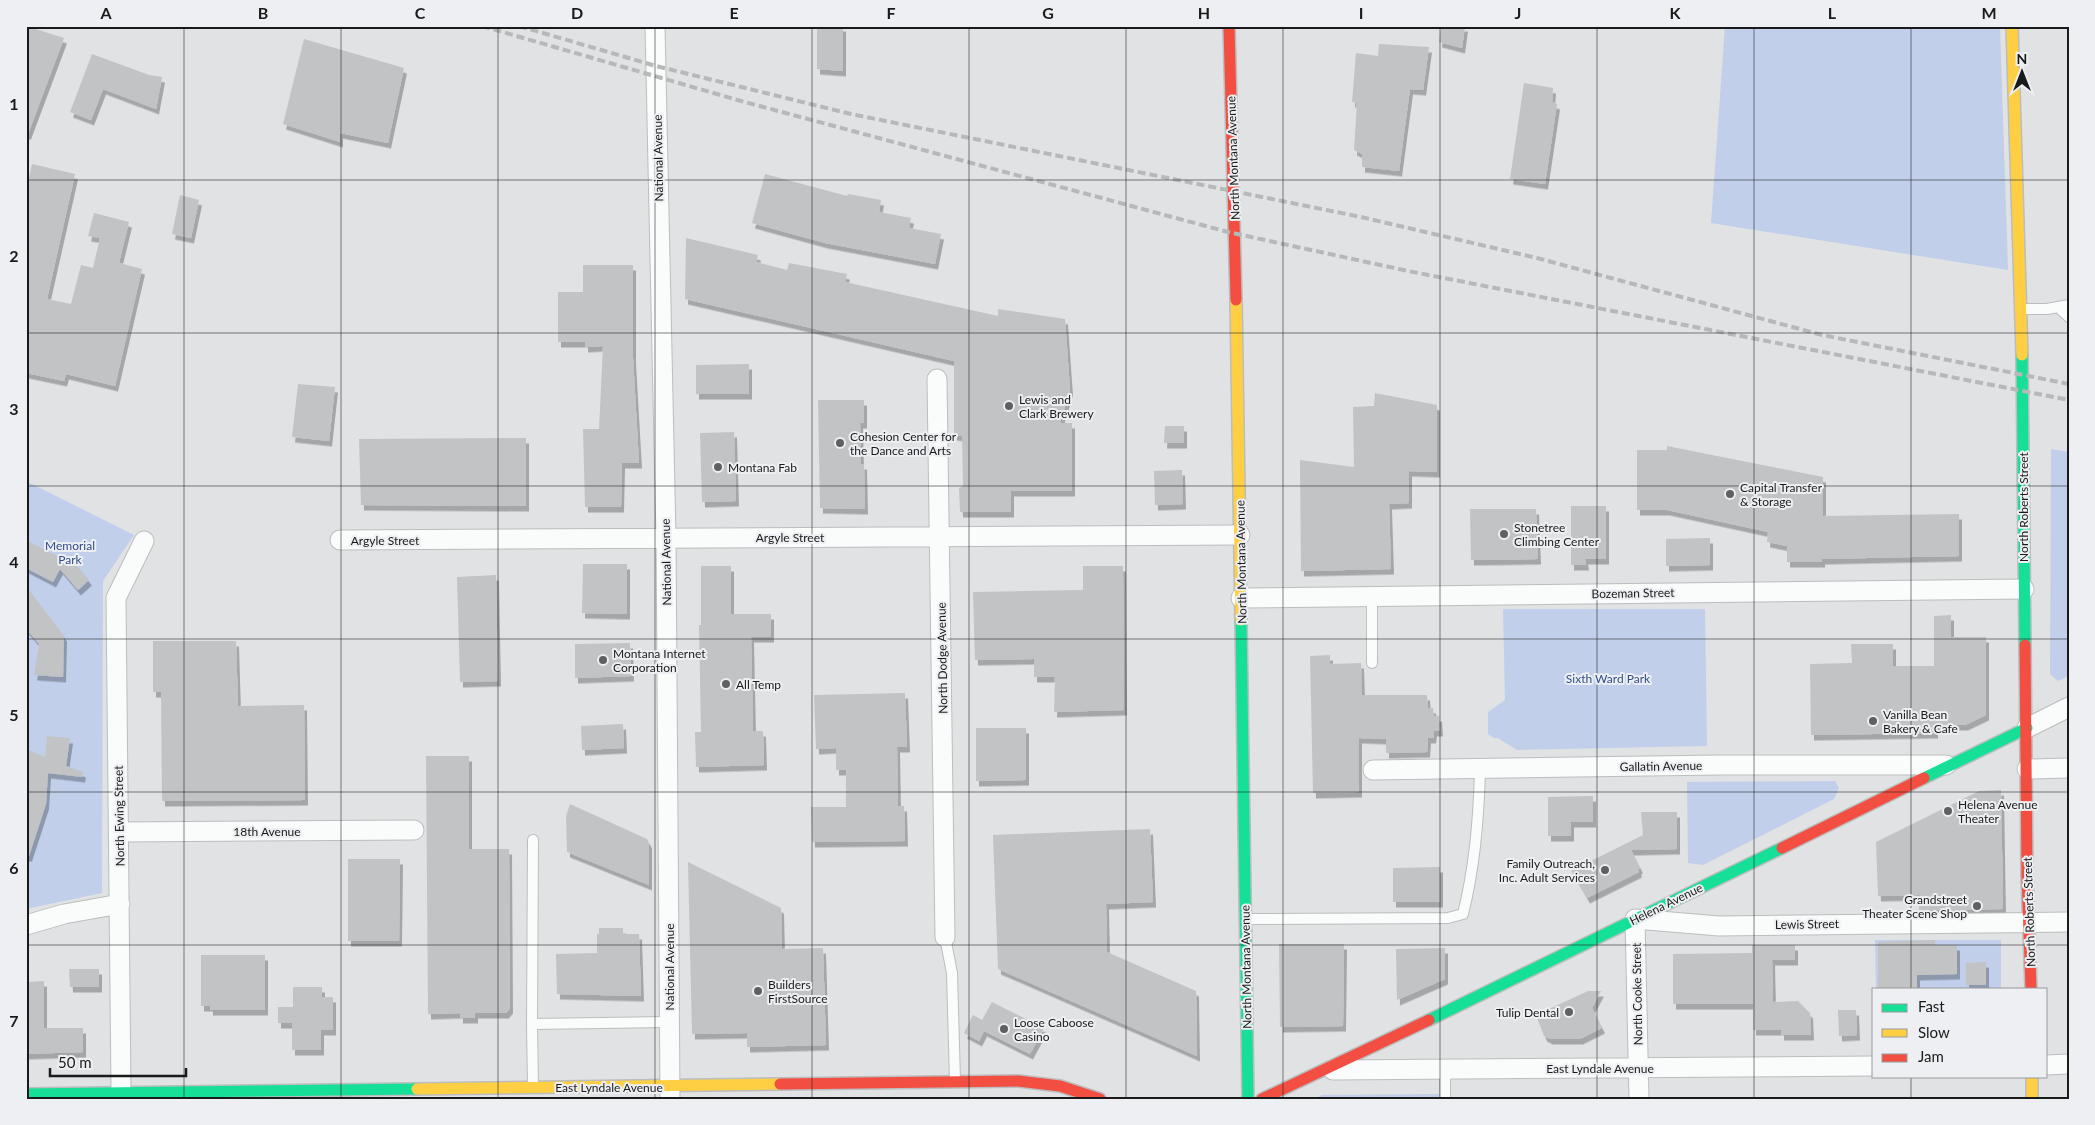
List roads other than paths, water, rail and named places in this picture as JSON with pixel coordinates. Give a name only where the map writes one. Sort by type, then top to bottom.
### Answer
[{"type":"main road","name":"North Montana Avenue","points":[[1229,26],[1240,535],[1248,1099]]},
{"type":"main road","name":"North Roberts Street","points":[[2012,26],[2022,308],[2028,922],[2031,988]]},
{"type":"main road","name":"Helena Avenue","points":[[1262,1099],[1327,1070],[2026,728]]},
{"type":"main road","points":[[2032,1078],[2032,1099]]},
{"type":"main road","name":"East Lyndale Avenue","points":[[26,1094],[121,1095],[533,1088],[670,1096],[955,1082],[1040,1082],[1068,1087],[1100,1099]]},
{"type":"street","name":"National Avenue","points":[[655,26],[666,538],[670,1096]]},
{"type":"street","name":"North Dodge Avenue","points":[[937,379],[945,937]]},
{"type":"street","name":"Argyle Street","points":[[340,540],[1240,535]]},
{"type":"street","name":"North Ewing Street","points":[[121,1095],[120,832],[116,598],[144,541]]},
{"type":"street","name":"Bozeman Street","points":[[1241,598],[2024,589]]},
{"type":"street","name":"Helena Avenue","points":[[2026,728],[2069,707]]},
{"type":"street","name":"Gallatin Avenue","points":[[1373,770],[1950,765]]},
{"type":"street","points":[[2026,769],[2069,768]]},
{"type":"street","name":"18th Avenue","points":[[120,832],[414,830]]},
{"type":"street","points":[[26,925],[64,914],[120,904]]},
{"type":"street","name":"Lewis Street","points":[[1635,919],[1719,926],[2069,922]]},
{"type":"street","name":"North Cooke Street","points":[[1635,919],[1639,1099]]},
{"type":"street","points":[[2048,1064],[2069,1064]]},
{"type":"street","name":"East Lyndale Avenue","points":[[1327,1070],[1872,1066]]},
{"type":"lane","points":[[2022,308],[2064,307],[2069,317]]},
{"type":"lane","points":[[1372,596],[1372,662]]},
{"type":"lane","points":[[1246,919],[1448,918],[1463,914],[1469,890],[1479,814],[1480,768]]},
{"type":"lane","points":[[533,840],[533,1088]]},
{"type":"lane","points":[[945,937],[952,973],[955,1082]]},
{"type":"lane","points":[[532,1024],[670,1022]]},
{"type":"lane","points":[[1445,1069],[1445,1099]]},
{"type":"railway","points":[[482,26],[741,101],[1228,232],[1408,271],[2069,400]]},
{"type":"railway","points":[[519,26],[656,66],[851,114],[1361,217],[1537,258],[1822,335],[2069,384]]},
{"type":"place","name":"Lewis and Clark Brewery","points":[[1009,406]]},
{"type":"place","name":"Cohesion Center for the Dance and Arts","points":[[840,443]]},
{"type":"place","name":"Montana Fab","points":[[718,467]]},
{"type":"place","name":"Capital Transfer & Storage","points":[[1730,494]]},
{"type":"place","name":"Stonetree Climbing Center","points":[[1504,534]]},
{"type":"place","name":"Montana Internet Corporation","points":[[603,660]]},
{"type":"place","name":"All Temp","points":[[726,684]]},
{"type":"place","name":"Vanilla Bean Bakery & Cafe","points":[[1873,721]]},
{"type":"place","name":"Helena Avenue Theater","points":[[1948,811]]},
{"type":"place","name":"Family Outreach, Inc. Adult Services","points":[[1605,870]]},
{"type":"place","name":"Grandstreet Theater Scene Shop","points":[[1977,906]]},
{"type":"place","name":"Builders FirstSource","points":[[758,991]]},
{"type":"place","name":"Tulip Dental","points":[[1569,1012]]},
{"type":"place","name":"Loose Caboose Casino","points":[[1004,1029]]},
{"type":"park label","name":"Memorial Park","points":[[70,552]]},
{"type":"park label","name":"Sixth Ward Park","points":[[1608,678]]}]
